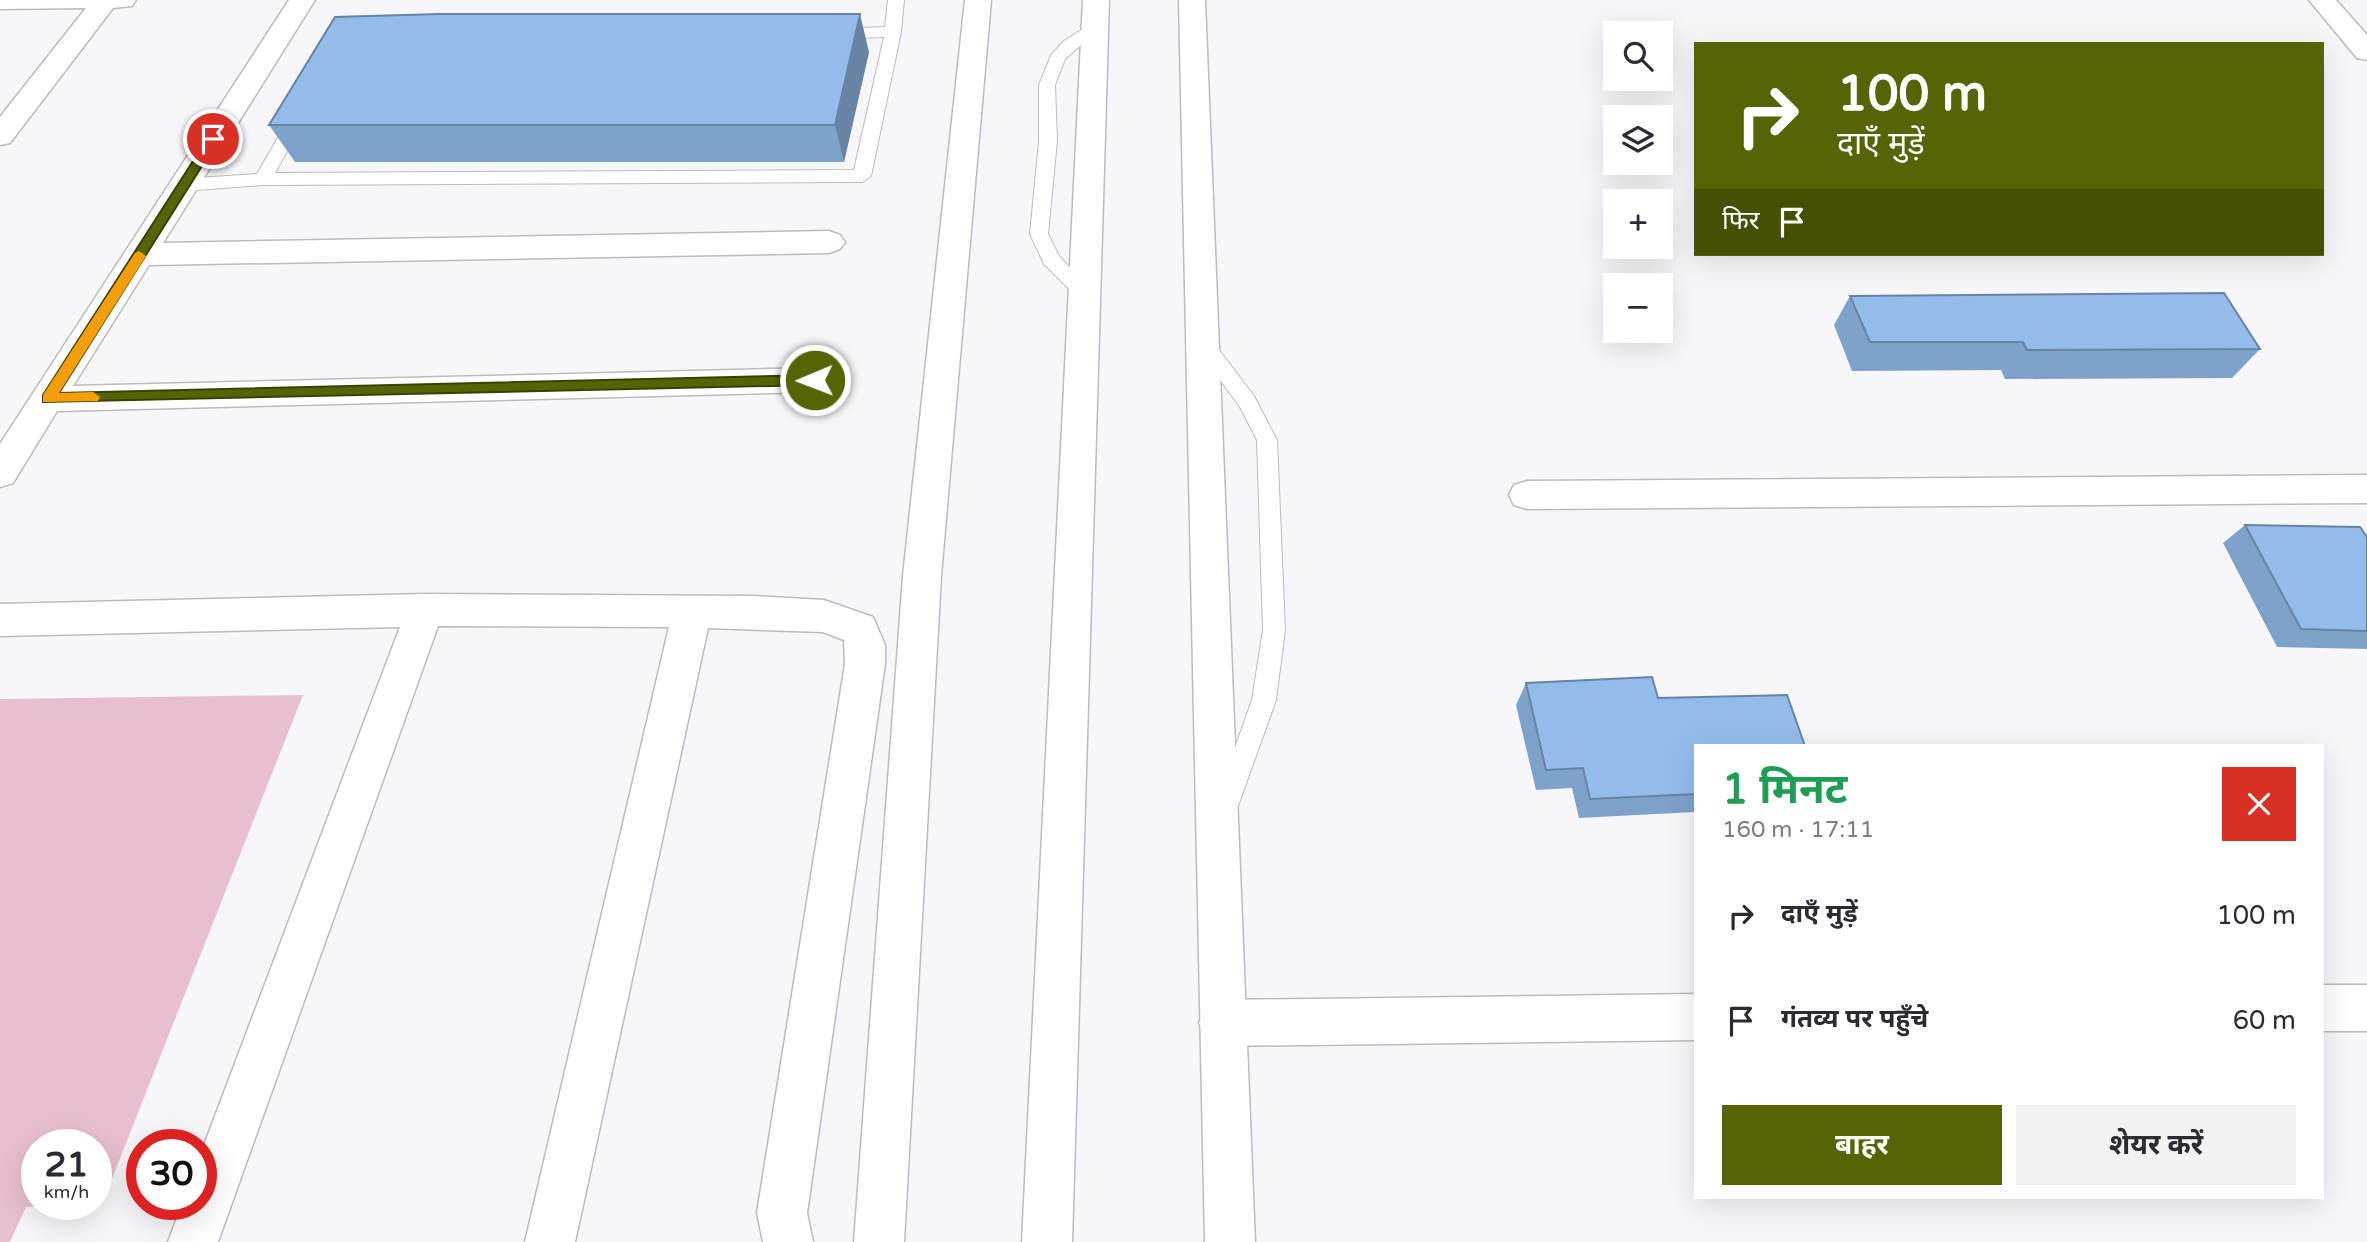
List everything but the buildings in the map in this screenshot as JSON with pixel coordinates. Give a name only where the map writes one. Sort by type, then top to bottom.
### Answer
[{"type":"street","points":[[0,1],[123,0]]},
{"type":"street","points":[[0,474],[302,0]]},
{"type":"street","points":[[879,1242],[922,576],[978,0]]},
{"type":"street","points":[[1192,0],[1230,1242]]},
{"type":"street","points":[[2322,0],[2367,52]]},
{"type":"street","points":[[0,136],[106,1]]},
{"type":"street","points":[[1047,1242],[1095,13]]},
{"type":"street","points":[[141,254],[829,242]]},
{"type":"street","points":[[48,398],[815,380]]},
{"type":"street","points":[[1527,495],[2367,489]]},
{"type":"street","points":[[193,1242],[425,610]]},
{"type":"street","points":[[0,621],[425,610],[692,612],[824,616],[859,629],[866,645],[782,1213],[788,1242]]},
{"type":"street","points":[[550,1242],[692,612]]},
{"type":"street","points":[[2324,1008],[2367,1008]]},
{"type":"street","points":[[1223,1023],[1694,1017]]},
{"type":"lane","points":[[184,185],[263,179],[862,176],[892,32],[896,0]]},
{"type":"lane","points":[[823,34],[892,32]]},
{"type":"lane","points":[[263,179],[304,107]]},
{"type":"lane","points":[[1203,342],[1248,401],[1267,440],[1274,617],[1264,700],[1218,828]]},
{"type":"shaded area","points":[[303,695],[132,1129],[126,1129],[126,1143],[112,1179],[112,1129],[21,1129],[21,1218],[10,1242],[0,1242],[0,699]]},
{"type":"slow traffic","points":[[93,397],[48,398],[139,256]]},
{"type":"route","points":[[213,139],[48,398],[815,380]]}]
